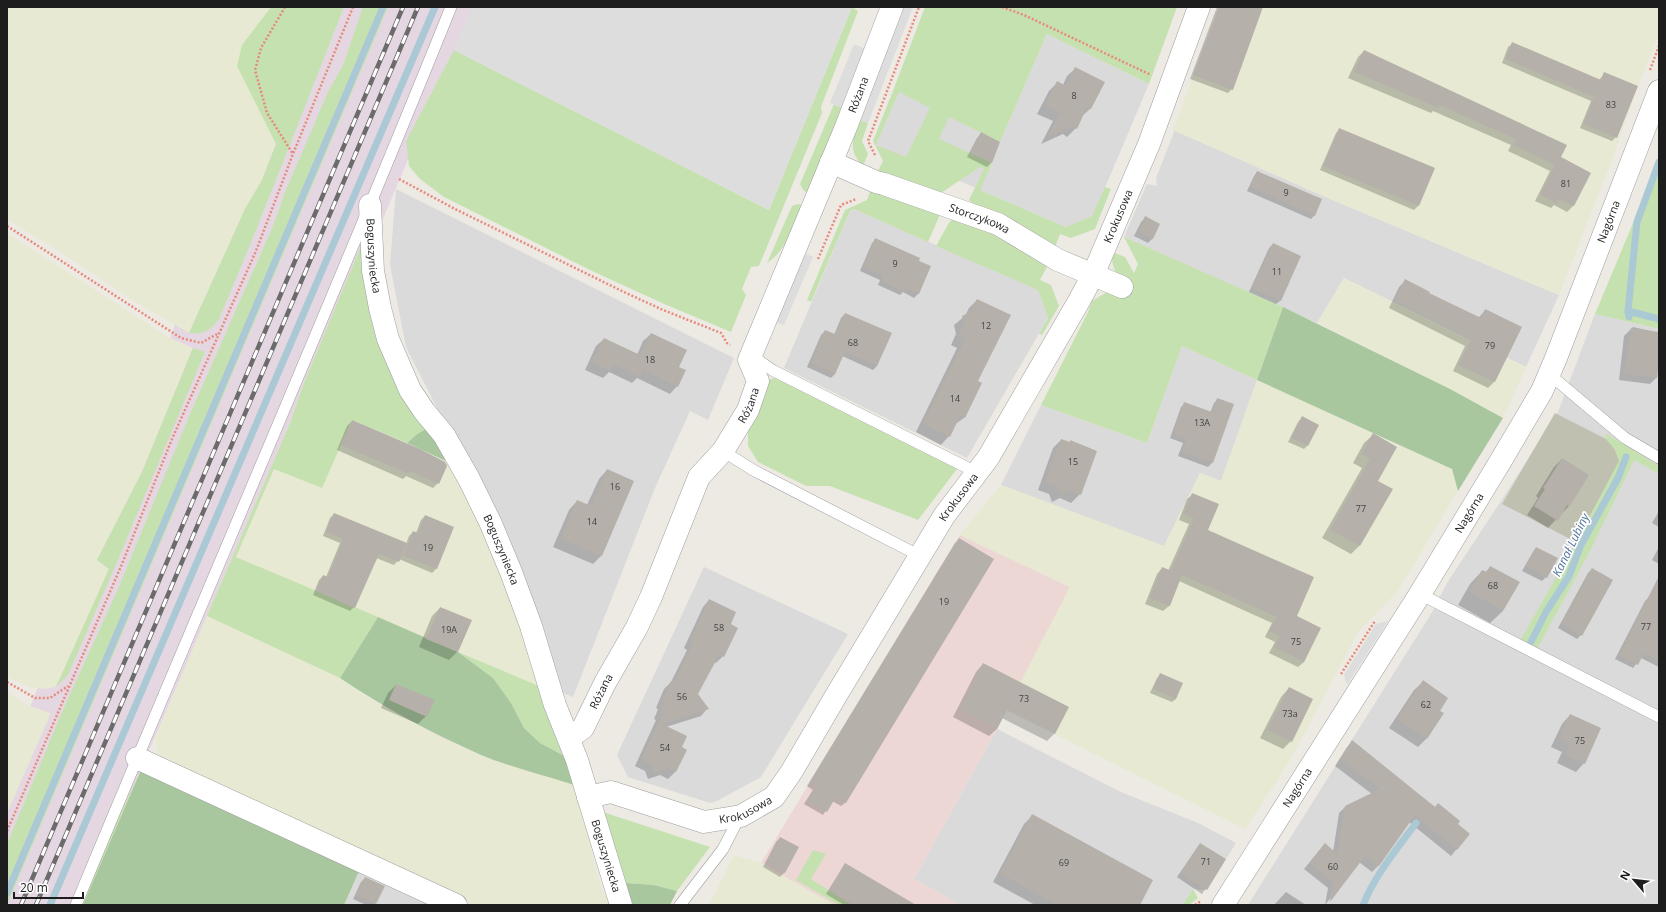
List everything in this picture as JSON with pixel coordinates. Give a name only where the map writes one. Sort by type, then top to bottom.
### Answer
[{"type":"street","name":"Różana","points":[[569,738],[583,728],[604,683],[637,627],[651,597],[699,477],[723,451],[748,410],[758,381],[749,360],[864,83],[892,7]]},
{"type":"street","name":"Krokusowa","points":[[588,798],[611,792],[704,822],[741,816],[774,797],[792,771],[944,516],[978,473],[1064,328],[1093,274],[1149,144],[1199,7]]},
{"type":"street","name":"Nagórna","points":[[1223,905],[1420,594],[1542,391],[1659,91]]},
{"type":"street","name":"Storczykowa","points":[[831,162],[876,182],[998,224],[1058,260],[1122,287]]},
{"type":"street","name":"Boguszyniecka","points":[[370,205],[373,270],[380,308],[388,339],[410,390],[424,411],[444,435],[457,456],[491,524],[529,619],[556,705],[569,738],[621,905]]},
{"type":"street","points":[[137,758],[456,905]]},
{"type":"lane","points":[[76,905],[330,303],[451,7]]},
{"type":"lane","points":[[751,355],[772,370],[978,473]]},
{"type":"lane","points":[[1549,374],[1625,438],[1659,458]]},
{"type":"lane","points":[[723,451],[753,470],[920,556]]},
{"type":"lane","points":[[1420,594],[1659,717]]},
{"type":"lane","points":[[680,905],[723,850],[741,816]]},
{"type":"path","points":[[285,7],[261,48],[255,70],[267,113],[293,154]]},
{"type":"path","points":[[7,831],[122,564],[172,439],[256,251],[293,154],[353,7]]},
{"type":"path","points":[[876,158],[868,141],[919,7]]},
{"type":"path","points":[[1002,7],[1024,14],[1170,84]]},
{"type":"path","points":[[385,171],[455,209],[624,292],[663,310],[721,333],[724,338]]},
{"type":"path","points":[[815,265],[841,205],[859,198]]},
{"type":"path","points":[[7,226],[181,338],[201,343],[220,333]]},
{"type":"path","points":[[7,682],[34,698],[50,698],[69,685]]},
{"type":"shaded area","points":[[7,7],[271,7],[242,45],[276,144],[262,180],[245,209],[189,333],[132,300],[82,266],[7,219]]},
{"type":"shaded area","points":[[327,7],[473,7],[359,275],[353,271],[304,383],[290,423],[83,905],[7,905],[7,761],[100,540],[176,322],[248,174],[283,111]]},
{"type":"shaded area","points":[[472,7],[852,7],[769,210],[454,50]]},
{"type":"shaded area","points":[[903,7],[913,7],[868,123],[860,120]]},
{"type":"shaded area","points":[[1219,7],[1659,7],[1659,34],[1559,295],[1335,201],[1173,130]]},
{"type":"shaded area","points":[[1047,34],[1149,84],[1093,216],[1066,227],[876,145],[899,92],[1000,142]]},
{"type":"shaded area","points":[[854,44],[866,49],[842,108],[830,103]]},
{"type":"shaded area","points":[[1173,130],[1335,201],[1559,295],[1526,367],[1344,278],[1317,323],[1124,237],[1147,184],[1157,186],[1156,178],[1174,132]]},
{"type":"shaded area","points":[[396,189],[734,358],[708,420],[690,411],[655,488],[573,697],[558,691],[529,589],[406,347],[390,265]]},
{"type":"shaded area","points":[[854,209],[1038,290],[1048,318],[967,458],[784,368],[850,211]]},
{"type":"shaded area","points":[[7,233],[168,337],[193,348],[142,472],[97,560],[109,569],[56,687],[43,689],[29,687],[7,677]]},
{"type":"shaded area","points":[[804,253],[813,257],[784,325],[776,322]]},
{"type":"shaded area","points":[[1344,278],[1526,367],[1503,418],[1318,323]]},
{"type":"shaded area","points":[[1595,314],[1659,329],[1659,905],[1248,905],[1431,614],[1447,583],[1558,412]]},
{"type":"shaded area","points":[[1182,346],[1257,380],[1221,481],[1200,473],[1164,546],[1001,485],[1041,405],[1147,443]]},
{"type":"shaded area","points":[[1257,380],[1452,469],[1458,491],[1398,591],[1359,631],[1289,762],[1245,829],[1006,710],[1070,587],[960,535],[1001,485],[1164,546],[1200,473],[1221,481]]},
{"type":"shaded area","points":[[1555,413],[1606,439],[1614,448],[1620,461],[1576,542],[1502,504]]},
{"type":"shaded area","points":[[352,420],[448,462],[457,476],[514,599],[539,686],[236,557],[274,469],[322,488]]},
{"type":"shaded area","points":[[960,535],[1070,587],[997,729],[914,879],[960,905],[834,905],[761,863]]},
{"type":"shaded area","points":[[704,567],[848,634],[761,777],[717,801],[710,803],[628,777],[617,755]]},
{"type":"shaded area","points":[[207,616],[340,678],[367,697],[417,724],[483,755],[577,786],[589,829],[592,853],[601,887],[611,905],[472,905],[161,758],[155,739]]},
{"type":"shaded area","points":[[1388,621],[1347,685],[1344,675],[1376,624]]},
{"type":"shaded area","points":[[7,691],[27,705],[50,713],[7,813]]},
{"type":"shaded area","points":[[997,729],[1121,792],[1198,823],[1236,843],[1207,890],[1193,889],[1182,905],[960,905],[914,879]]},
{"type":"shaded area","points":[[734,855],[761,863],[834,905],[709,905]]},
{"type":"shaded area","points":[[360,869],[438,905],[344,905]]},
{"type":"green space","points":[[271,7],[344,7],[219,319],[212,327],[202,333],[189,333],[245,209],[262,180],[276,144],[237,66],[242,45]]},
{"type":"green space","points":[[363,7],[388,7],[7,905],[7,844],[62,712],[118,589],[190,414],[273,226],[285,192],[328,92],[343,65]]},
{"type":"green space","points":[[852,7],[858,11],[821,107],[822,113],[759,266],[751,267],[742,289],[746,295],[731,332],[592,271],[444,197],[420,179],[409,166],[406,141],[454,50],[769,210]]},
{"type":"green space","points":[[925,7],[1177,7],[1149,84],[1047,34],[1000,142],[949,117],[939,139],[992,163],[980,190],[1066,227],[1092,216],[1105,187],[1111,189],[1095,229],[1071,238],[1060,234],[1054,250],[979,209],[969,200],[984,169],[980,167],[941,193],[877,173],[883,161],[873,141]],"holes":[[[899,92],[930,108],[906,157],[876,145]]]},
{"type":"green space","points":[[834,104],[842,108],[807,193],[803,190],[800,184]]},
{"type":"green space","points":[[860,120],[868,123],[862,141],[868,154],[863,166],[855,155],[853,149],[855,133]]},
{"type":"green space","points":[[1659,161],[1659,329],[1595,314]]},
{"type":"green space","points":[[871,189],[942,210],[928,242],[854,209],[850,211],[811,302],[807,300],[845,210],[867,200]]},
{"type":"green space","points":[[798,204],[802,205],[789,237],[780,251],[767,263],[792,206]]},
{"type":"green space","points":[[960,216],[1049,263],[1040,280],[1051,285],[1059,306],[1042,335],[1039,334],[1048,318],[1038,290],[936,246],[950,221]]},
{"type":"green space","points":[[1124,237],[1283,307],[1257,380],[1182,346],[1147,443],[1041,405],[1088,312],[1092,301],[1107,292],[1117,275],[1110,251],[1125,257],[1134,273],[1138,264]]},
{"type":"green space","points":[[364,239],[427,428],[407,443],[352,420],[322,488],[274,469],[236,557],[378,617],[340,678],[207,616],[290,423],[304,383]]},
{"type":"green space","points":[[1283,307],[1450,389],[1503,418],[1458,491],[1452,469],[1257,380]]},
{"type":"green space","points":[[193,348],[205,352],[68,675],[56,687],[109,569],[97,560],[142,472]]},
{"type":"green space","points":[[775,378],[957,469],[918,520],[830,486],[806,486],[758,462],[748,446],[748,430],[763,381]]},
{"type":"green space","points":[[427,428],[448,462],[407,443]]},
{"type":"green space","points":[[1605,433],[1659,466],[1659,474],[1634,460],[1590,551],[1537,649],[1520,641],[1576,542],[1619,461],[1614,448],[1606,439]]},
{"type":"green space","points":[[378,617],[458,652],[493,678],[511,703],[524,728],[540,743],[568,758],[577,786],[481,755],[409,720],[340,678]]},
{"type":"green space","points":[[458,652],[539,686],[568,758],[540,743],[524,728],[511,703],[493,678]]},
{"type":"green space","points":[[141,770],[83,905],[80,905],[108,840]]},
{"type":"green space","points":[[141,770],[360,869],[344,905],[83,905]]},
{"type":"green space","points":[[603,812],[710,847],[677,891],[654,885],[626,883]]},
{"type":"green space","points":[[813,850],[826,854],[811,879],[852,905],[839,905],[796,880]]},
{"type":"green space","points":[[626,883],[654,885],[677,891],[670,905],[632,905]]},
{"type":"green space","points":[[1193,889],[1198,898],[1189,905],[1182,905]]},
{"type":"building","points":[[1219,7],[1263,7],[1233,90],[1193,75]]},
{"type":"building","points":[[1512,42],[1601,80],[1604,72],[1638,86],[1617,138],[1583,124],[1594,97],[1505,59]]},
{"type":"building","points":[[1364,50],[1567,145],[1561,157],[1591,173],[1574,206],[1559,199],[1557,203],[1540,195],[1555,165],[1513,145],[1516,139],[1439,105],[1438,108],[1354,72]]},
{"type":"building","points":[[1075,67],[1105,82],[1091,109],[1087,107],[1077,129],[1072,126],[1048,137],[1060,113],[1045,105],[1057,81],[1066,86]]},
{"type":"building","points":[[1339,128],[1435,168],[1419,206],[1323,166]]},
{"type":"building","points":[[981,132],[1000,142],[992,163],[970,153]]},
{"type":"building","points":[[1257,171],[1322,199],[1315,216],[1250,187]]},
{"type":"building","points":[[1145,216],[1160,224],[1153,239],[1138,232]]},
{"type":"building","points":[[875,238],[920,258],[919,261],[931,266],[919,294],[906,289],[905,292],[881,281],[883,276],[863,267]]},
{"type":"building","points":[[1273,243],[1301,256],[1281,301],[1252,288]]},
{"type":"building","points":[[1405,279],[1430,292],[1429,293],[1481,318],[1485,309],[1522,327],[1495,382],[1458,365],[1471,339],[1394,301]]},
{"type":"building","points":[[977,299],[1011,315],[978,381],[982,383],[965,418],[960,416],[950,437],[923,424],[965,339],[958,336],[964,325],[962,316],[970,312]]},
{"type":"building","points":[[845,313],[892,333],[877,366],[845,352],[835,374],[811,363],[825,330],[835,334]]},
{"type":"building","points":[[1631,328],[1659,332],[1656,349],[1659,350],[1657,378],[1624,374]]},
{"type":"building","points":[[651,333],[687,350],[679,367],[686,370],[678,387],[643,370],[640,377],[614,364],[611,371],[592,362],[604,338],[640,355]]},
{"type":"building","points":[[1217,398],[1234,404],[1213,463],[1182,452],[1187,439],[1173,434],[1184,402],[1212,412]]},
{"type":"building","points":[[1302,416],[1319,425],[1308,446],[1291,438]]},
{"type":"building","points":[[352,420],[420,449],[445,462],[447,466],[439,484],[410,471],[409,474],[341,445]]},
{"type":"building","points":[[1373,433],[1397,447],[1378,481],[1393,489],[1360,546],[1330,530],[1370,459],[1361,454]]},
{"type":"building","points":[[1061,439],[1070,442],[1070,440],[1097,451],[1081,495],[1069,490],[1061,495],[1057,486],[1045,482]]},
{"type":"building","points":[[1562,458],[1589,475],[1570,506],[1567,505],[1558,521],[1534,506],[1545,489],[1543,488]]},
{"type":"building","points":[[607,469],[634,481],[602,556],[561,539],[577,500],[591,506]]},
{"type":"building","points":[[1192,493],[1219,504],[1208,530],[1314,577],[1297,616],[1321,628],[1304,662],[1274,647],[1280,636],[1269,631],[1277,617],[1171,570],[1194,519],[1183,514]]},
{"type":"building","points":[[334,513],[407,543],[399,562],[379,554],[355,608],[316,591],[323,575],[328,577],[343,539],[326,532]]},
{"type":"building","points":[[425,515],[454,527],[437,569],[403,556],[413,531],[418,533]]},
{"type":"building","points":[[959,538],[994,559],[846,803],[836,797],[827,812],[807,800],[816,785],[810,782]]},
{"type":"building","points":[[1536,547],[1558,558],[1547,578],[1525,566]]},
{"type":"building","points":[[1490,566],[1520,582],[1503,611],[1470,592],[1482,570],[1487,572]]},
{"type":"building","points":[[1162,567],[1182,575],[1170,606],[1149,598]]},
{"type":"building","points":[[1592,568],[1613,580],[1582,636],[1561,624]]},
{"type":"building","points":[[1659,576],[1659,661],[1644,653],[1638,665],[1619,655]]},
{"type":"building","points":[[709,599],[736,612],[731,624],[738,628],[724,657],[719,655],[698,694],[709,709],[662,724],[687,736],[682,747],[687,750],[676,772],[668,768],[654,773],[652,765],[641,759],[663,713],[660,712],[664,702],[662,701],[671,681],[674,682],[693,643],[690,641]]},
{"type":"building","points":[[440,607],[472,620],[458,652],[426,639]]},
{"type":"building","points":[[983,663],[1069,707],[1055,734],[1007,710],[997,729],[960,709]]},
{"type":"building","points":[[1160,673],[1183,683],[1176,699],[1153,689]]},
{"type":"building","points":[[1423,680],[1448,698],[1440,711],[1444,713],[1427,739],[1397,719]]},
{"type":"building","points":[[396,684],[435,700],[427,717],[389,700]]},
{"type":"building","points":[[1289,687],[1313,699],[1292,742],[1267,730]]},
{"type":"building","points":[[1570,714],[1601,728],[1585,764],[1565,755],[1570,744],[1559,739]]},
{"type":"building","points":[[1352,740],[1435,807],[1438,803],[1460,821],[1458,824],[1470,834],[1457,850],[1415,815],[1379,866],[1365,856],[1330,902],[1333,882],[1309,863],[1325,843],[1337,854],[1345,806],[1380,789],[1340,759]]},
{"type":"building","points":[[1032,814],[1153,880],[1140,905],[1057,905],[1000,873]]},
{"type":"building","points":[[780,837],[799,847],[785,873],[766,862]]},
{"type":"building","points":[[1200,843],[1226,859],[1207,890],[1180,873]]},
{"type":"building","points":[[845,863],[916,905],[855,905],[829,890]]},
{"type":"building","points":[[365,877],[385,886],[376,904],[356,895]]},
{"type":"waterway","points":[[7,893],[383,7]]},
{"type":"waterway","points":[[50,905],[435,7]]},
{"type":"waterway","name":"Kanał Lubiny","points":[[1629,317],[1628,311],[1637,222],[1659,162]]},
{"type":"waterway","points":[[1628,311],[1659,319]]},
{"type":"waterway","name":"Kanał Lubiny","points":[[1531,642],[1546,612],[1569,576],[1581,545],[1618,478],[1626,457]]},
{"type":"waterway","name":"Kanał Lubiny","points":[[1363,905],[1380,873],[1416,823]]},
{"type":"railway","points":[[21,905],[403,7]]},
{"type":"railway","points":[[36,905],[418,7]]}]
